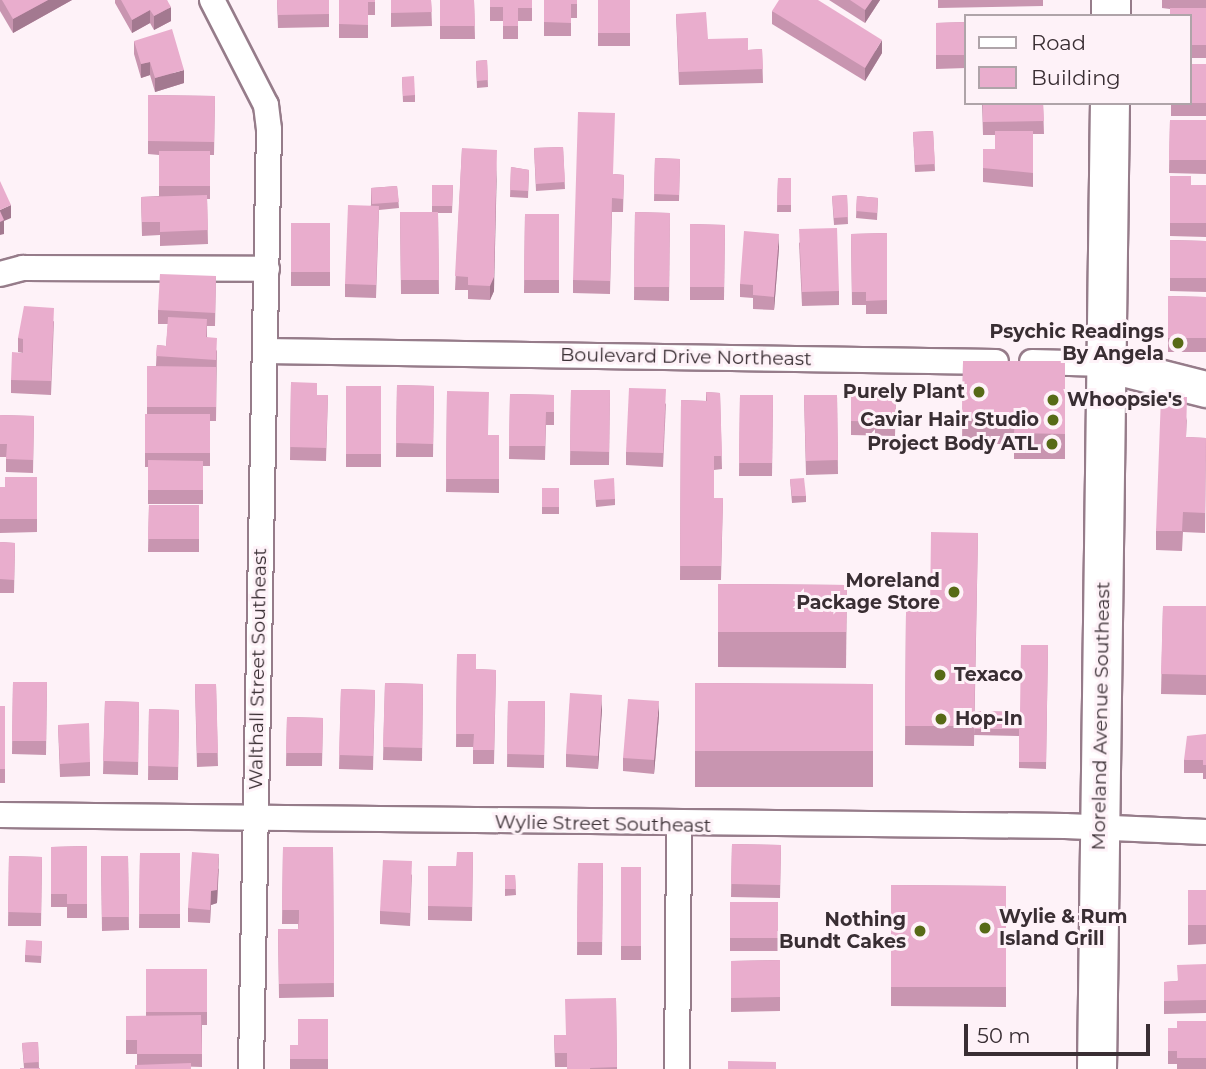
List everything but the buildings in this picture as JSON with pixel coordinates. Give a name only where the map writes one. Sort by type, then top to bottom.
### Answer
[{"type":"highway","name":"Moreland Avenue Southeast","points":[[1097,1069],[1110,105]]},
{"type":"street","name":"Walthall Street Southeast","points":[[212,0],[266,105],[267,270],[251,1069]]},
{"type":"street","points":[[0,274],[23,268],[267,270]]},
{"type":"street","name":"Boulevard Drive Northeast","points":[[265,351],[1107,363]]},
{"type":"street","points":[[1107,363],[1206,389]]},
{"type":"street","name":"Wylie Street Southeast","points":[[0,816],[1100,828],[1206,832]]},
{"type":"street","points":[[677,1069],[679,825]]},
{"type":"place","name":"Psychic Readings By Angela","points":[[1178,343]]},
{"type":"place","name":"Purely Plant","points":[[979,392]]},
{"type":"place","name":"Whoopsie's","points":[[1053,400]]},
{"type":"place","name":"Caviar Hair Studio","points":[[1053,420]]},
{"type":"place","name":"Project Body ATL","points":[[1052,444]]},
{"type":"place","name":"Moreland Package Store","points":[[954,592]]},
{"type":"place","name":"Texaco","points":[[940,675]]},
{"type":"place","name":"Hop-In","points":[[941,719]]},
{"type":"place","name":"Wylie & Rum Island Grill","points":[[985,928]]},
{"type":"place","name":"Nothing Bundt Cakes","points":[[920,931]]}]
